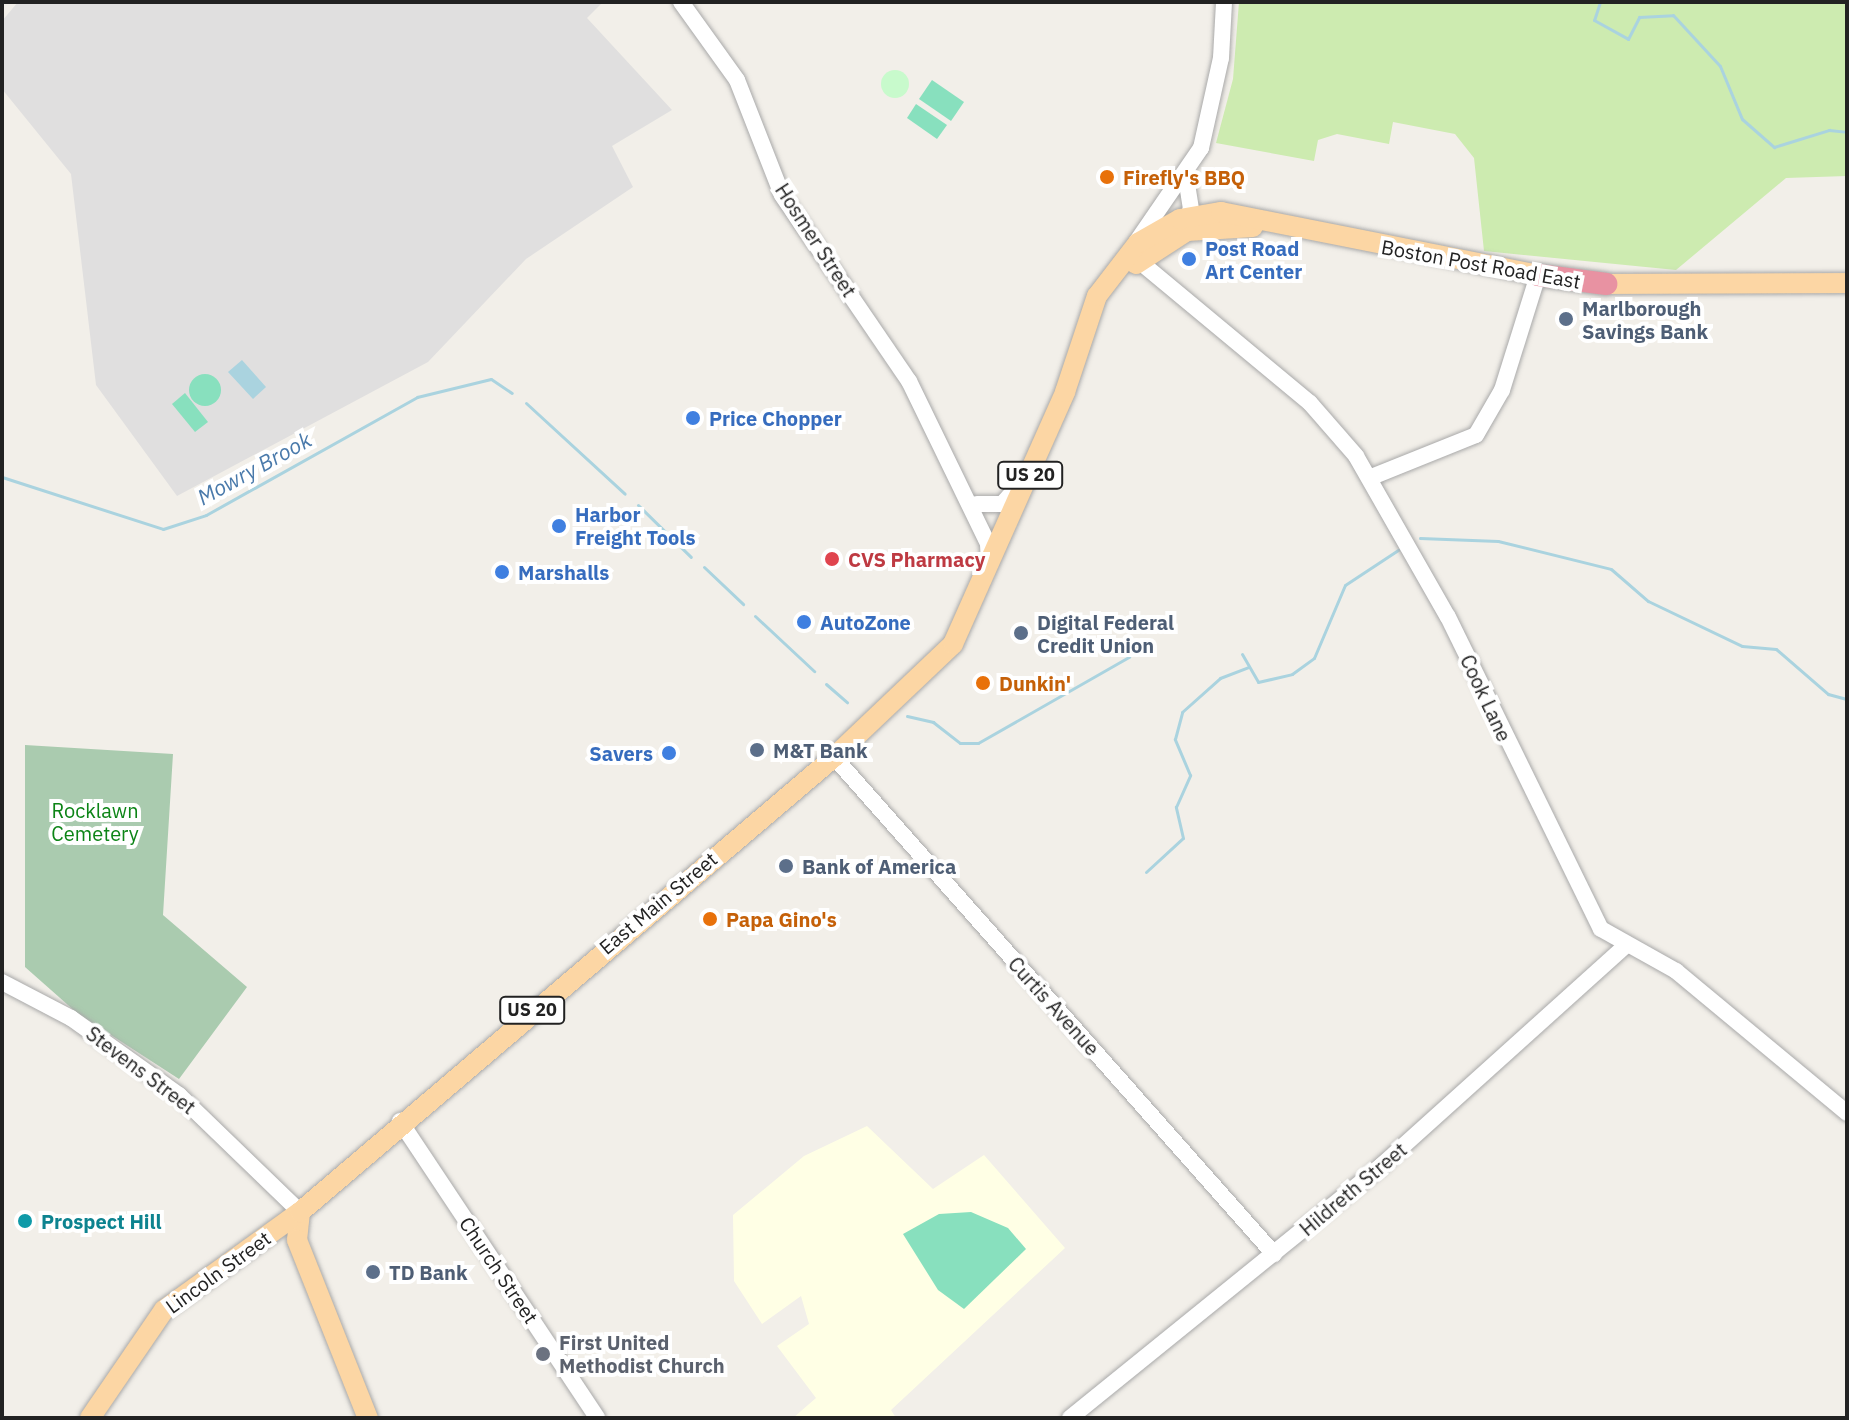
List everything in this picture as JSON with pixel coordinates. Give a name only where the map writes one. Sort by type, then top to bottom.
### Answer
[{"type":"highway","name":"Boston Post Road East","points":[[1538,275],[1606,284]]},
{"type":"main road","name":"Boston Post Road East","points":[[1186,224],[1308,232],[1538,275]]},
{"type":"main road","name":"US 20","points":[[1131,259],[1186,224]]},
{"type":"main road","name":"East Main Street","points":[[300,1212],[400,1121],[834,757],[953,644],[987,579],[1073,370],[1131,259]]},
{"type":"main road","name":"Boston Post Road East","points":[[1606,284],[1847,283]]},
{"type":"main road","name":"Lincoln Street","points":[[90,1418],[164,1310],[300,1212]]},
{"type":"main road","points":[[300,1212],[297,1240],[368,1418]]},
{"type":"street","name":"Hosmer Street","points":[[681,2],[731,70],[782,195],[897,361],[955,479],[974,510],[988,544],[987,579]]},
{"type":"street","points":[[1186,224],[1186,178],[1214,92],[1224,2]]},
{"type":"street","points":[[1131,259],[1186,178]]},
{"type":"street","points":[[1174,194],[1186,224]]},
{"type":"street","name":"Cook Lane","points":[[1131,259],[1310,403],[1369,478],[1448,617],[1601,929],[1625,946],[1676,971],[1847,1113]]},
{"type":"street","points":[[1369,478],[1476,435],[1502,390],[1538,275]]},
{"type":"street","points":[[974,510],[1002,504],[1035,464]]},
{"type":"street","name":"Hosmer Street","points":[[974,510],[1007,531]]},
{"type":"street","name":"Curtis Avenue","points":[[834,757],[1274,1254]]},
{"type":"street","name":"Hildreth Street","points":[[1070,1418],[1274,1254],[1625,946]]},
{"type":"street","name":"Stevens Street","points":[[2,982],[75,1020],[179,1095],[300,1212]]},
{"type":"street","name":"Church Street","points":[[400,1121],[597,1418]]},
{"type":"shaded area","points":[[18,2],[603,2],[587,18],[672,110],[612,146],[633,187],[526,259],[428,362],[177,496],[96,385],[71,174],[2,89],[2,21]]},
{"type":"shaded area","points":[[867,1126],[933,1189],[984,1155],[1065,1248],[891,1410],[896,1418],[793,1418],[816,1398],[777,1346],[809,1324],[801,1296],[762,1324],[734,1281],[733,1215],[804,1156]]},
{"type":"green space","points":[[1239,2],[1847,2],[1847,176],[1786,178],[1676,270],[1484,251],[1474,158],[1455,134],[1393,122],[1389,144],[1337,134],[1318,140],[1314,161],[1216,143],[1233,79]]},
{"type":"green space","points":[[895,70],[905,74],[909,84],[905,94],[895,98],[885,94],[881,84],[885,74]]},
{"type":"green space","points":[[932,80],[964,102],[951,121],[919,99]]},
{"type":"green space","points":[[916,104],[947,125],[937,139],[907,118]]},
{"type":"green space","points":[[205,374],[216,379],[221,390],[216,401],[205,406],[194,401],[189,390],[194,379]]},
{"type":"green space","points":[[185,393],[208,422],[195,432],[172,404]]},
{"type":"green space","name":"Rocklawn Cemetery","points":[[25,745],[173,754],[163,915],[247,987],[179,1079],[77,1013],[25,967]]},
{"type":"green space","points":[[971,1212],[1008,1228],[1026,1249],[964,1309],[938,1290],[903,1234],[939,1214]]},
{"type":"water","points":[[242,360],[266,387],[253,399],[228,372]]},
{"type":"waterway","points":[[1600,2],[1594,20],[1628,39],[1639,17],[1673,15],[1720,66],[1742,119],[1774,147],[1829,130],[1847,132]]},
{"type":"waterway","name":"Mowry Brook","points":[[2,477],[163,529],[206,515],[417,397],[491,379],[512,393]]},
{"type":"waterway","name":"Mowry Brook","points":[[526,403],[625,494]]},
{"type":"waterway","name":"Mowry Brook","points":[[638,505],[691,557]]},
{"type":"waterway","name":"Mowry Brook","points":[[1420,538],[1498,541],[1611,569],[1648,601],[1742,646],[1776,649],[1828,694],[1847,699]]},
{"type":"waterway","name":"Mowry Brook","points":[[1242,654],[1258,682],[1292,674],[1314,658],[1345,585],[1398,550]]},
{"type":"waterway","name":"Mowry Brook","points":[[704,567],[743,604]]},
{"type":"waterway","name":"Mowry Brook","points":[[755,616],[814,671]]},
{"type":"waterway","name":"Mowry Brook","points":[[907,716],[933,722],[960,743],[978,743],[1129,657]]},
{"type":"waterway","points":[[1146,872],[1183,838],[1176,807],[1190,775],[1175,739],[1182,712],[1220,678],[1249,667]]},
{"type":"waterway","name":"Mowry Brook","points":[[826,684],[847,702]]},
{"type":"place","name":"Firefly's BBQ","points":[[1107,177]]},
{"type":"place","name":"Post Road Art Center","points":[[1189,259]]},
{"type":"place","name":"Marlborough Savings Bank","points":[[1566,319]]},
{"type":"place","name":"Price Chopper","points":[[693,418]]},
{"type":"place","name":"Harbor Freight Tools","points":[[559,526]]},
{"type":"place","name":"CVS Pharmacy","points":[[832,559]]},
{"type":"place","name":"Marshalls","points":[[502,572]]},
{"type":"place","name":"AutoZone","points":[[804,622]]},
{"type":"place","name":"Digital Federal Credit Union","points":[[1021,633]]},
{"type":"place","name":"Dunkin'","points":[[983,683]]},
{"type":"place","name":"M&T Bank","points":[[757,750]]},
{"type":"place","name":"Savers","points":[[669,753]]},
{"type":"place","name":"Bank of America","points":[[786,866]]},
{"type":"place","name":"Papa Gino's","points":[[710,919]]},
{"type":"place","name":"Prospect Hill","points":[[25,1221]]},
{"type":"place","name":"TD Bank","points":[[373,1272]]},
{"type":"place","name":"First United Methodist Church","points":[[543,1354]]}]
